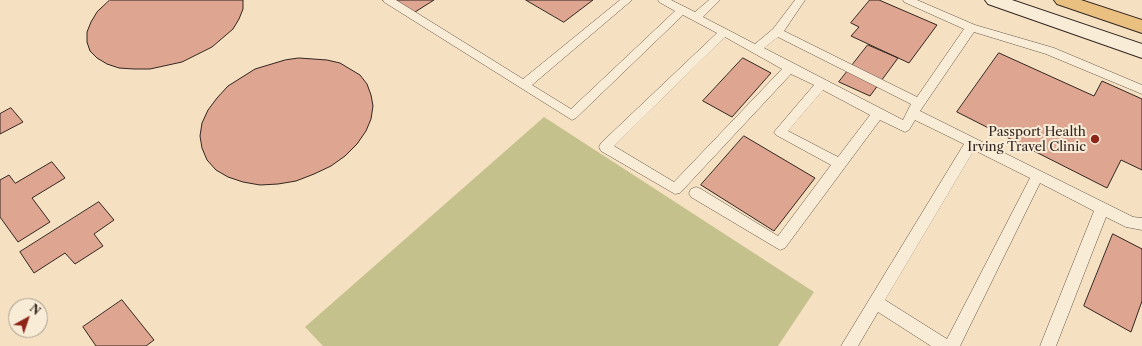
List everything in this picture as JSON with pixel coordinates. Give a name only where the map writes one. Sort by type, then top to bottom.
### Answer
[{"type":"highway","points":[[1063,0],[1142,27]]},
{"type":"highway","points":[[1106,0],[1142,13]]},
{"type":"main road","points":[[994,0],[1142,50]]},
{"type":"lane","points":[[388,0],[572,115],[682,10]]},
{"type":"lane","points":[[524,85],[627,0]]},
{"type":"lane","points":[[663,0],[905,127],[916,108],[971,28]]},
{"type":"lane","points":[[696,17],[715,0]]},
{"type":"lane","points":[[756,48],[777,32],[800,0]]},
{"type":"lane","points":[[908,0],[971,28],[1050,51],[1142,90]]},
{"type":"lane","points":[[724,32],[605,146],[675,189],[790,68]]},
{"type":"lane","points":[[777,32],[916,108],[972,142],[1131,223],[1142,224]]},
{"type":"lane","points":[[822,84],[780,132],[840,164]]},
{"type":"lane","points":[[696,193],[780,244],[878,113]]},
{"type":"lane","points":[[849,346],[972,142]]},
{"type":"lane","points":[[952,346],[1037,176]]},
{"type":"lane","points":[[1048,346],[1102,209]]},
{"type":"lane","points":[[875,302],[945,346]]},
{"type":"shaded area","points":[[544,117],[814,292],[778,346],[323,346],[305,327]]},
{"type":"building","points":[[110,0],[243,0],[243,9],[233,29],[212,47],[182,62],[150,69],[119,68],[107,64],[97,58],[90,51],[87,42],[87,32],[91,22],[97,12]]},
{"type":"building","points":[[396,0],[434,0],[415,12]]},
{"type":"building","points":[[526,0],[593,0],[564,22]]},
{"type":"building","points":[[870,0],[879,0],[937,25],[909,63],[851,36],[859,27],[851,23]]},
{"type":"building","points":[[868,45],[898,58],[870,96],[839,82]]},
{"type":"building","points":[[999,53],[1094,96],[1102,81],[1142,99],[1142,170],[1121,160],[1107,188],[957,112]]},
{"type":"building","points":[[299,58],[327,60],[340,63],[360,75],[367,84],[373,106],[371,119],[366,131],[357,144],[345,156],[331,166],[296,181],[260,185],[243,182],[228,177],[216,170],[207,160],[202,148],[200,136],[202,123],[208,110],[228,86],[255,69],[285,60]]},
{"type":"building","points":[[743,58],[771,73],[732,117],[703,101]]},
{"type":"building","points":[[11,108],[23,122],[0,134],[0,114]]},
{"type":"building","points":[[744,136],[815,178],[774,231],[701,185]]},
{"type":"building","points":[[52,162],[65,178],[32,198],[50,222],[18,242],[0,217],[0,180],[9,175],[15,183]]},
{"type":"building","points":[[99,202],[114,220],[94,234],[103,246],[75,264],[65,253],[34,273],[20,252]]},
{"type":"building","points":[[1113,234],[1142,249],[1142,301],[1131,332],[1084,306]]},
{"type":"building","points":[[122,300],[154,340],[146,346],[96,346],[83,327]]},
{"type":"place","name":"Passport Health Irving Travel Clinic","points":[[1095,139]]}]
